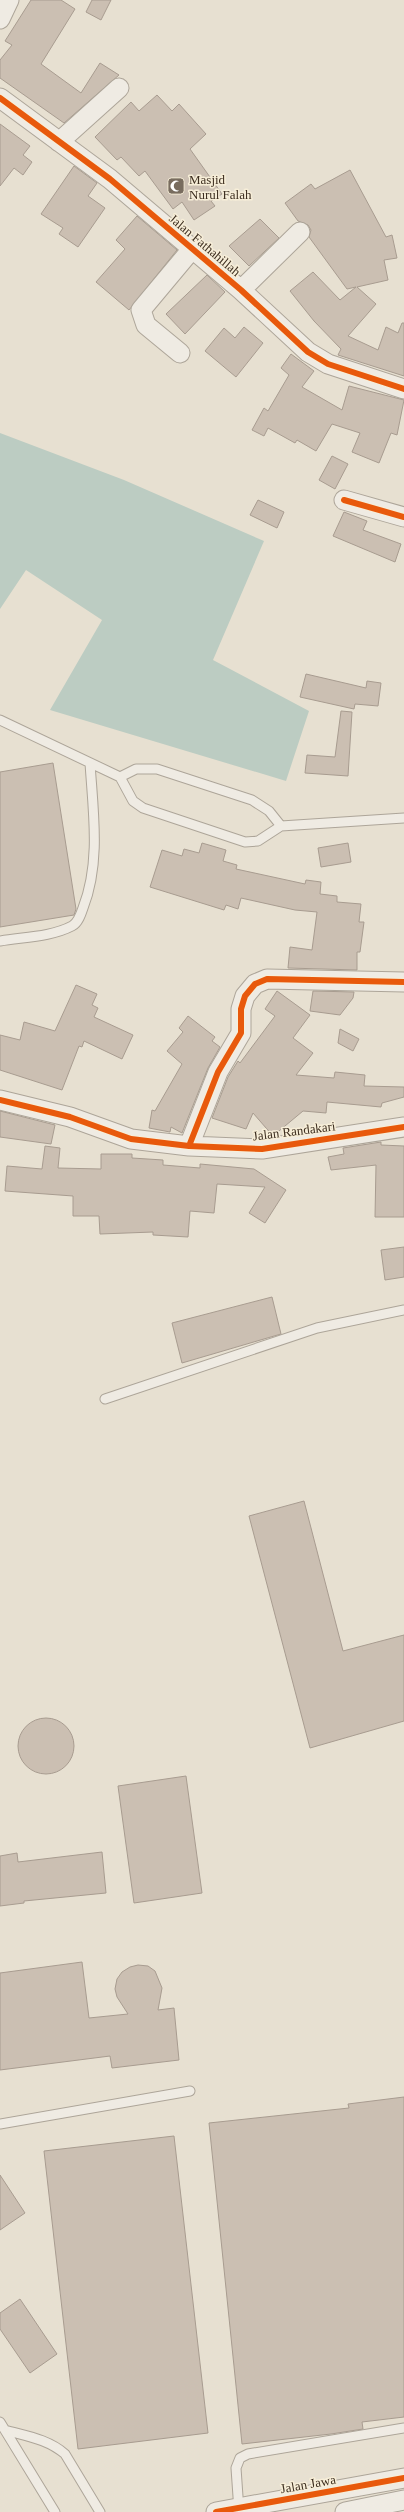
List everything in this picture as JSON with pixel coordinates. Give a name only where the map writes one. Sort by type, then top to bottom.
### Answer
[{"type":"street","points":[[0,19],[9,0]]},
{"type":"street","points":[[59,142],[119,88]]},
{"type":"street","name":"Jalan Fathahillah","points":[[0,98],[110,179],[241,290],[297,343],[317,358],[328,364],[404,389]]},
{"type":"street","points":[[241,290],[300,232]]},
{"type":"street","points":[[180,353],[146,325],[141,310],[192,249]]},
{"type":"street","points":[[344,500],[404,517]]},
{"type":"street","points":[[189,1146],[218,1072],[241,1033],[241,1010],[245,996],[255,984],[268,979],[404,982]]},
{"type":"street","name":"Jalan Randakari","points":[[0,1100],[70,1117],[131,1139],[189,1146],[262,1149],[404,1127]]},
{"type":"street","name":"Jalan Jawa","points":[[216,2512],[239,2510],[404,2478]]},
{"type":"street","points":[[345,2512],[404,2500]]},
{"type":"lane","points":[[0,720],[120,777],[133,801],[143,808],[245,842],[258,841],[281,826],[404,818]]},
{"type":"lane","points":[[0,940],[62,930],[73,925],[80,916],[86,900],[94,862],[95,837],[90,763]]},
{"type":"lane","points":[[120,777],[136,769],[157,769],[252,800],[269,811],[281,826]]},
{"type":"lane","points":[[105,1399],[317,1328],[404,1310]]},
{"type":"lane","points":[[0,2124],[190,2092]]},
{"type":"lane","points":[[2,2426],[55,2512]]},
{"type":"lane","points":[[2,2426],[51,2444],[65,2454],[100,2512]]},
{"type":"lane","points":[[239,2510],[236,2468],[240,2458],[248,2454],[404,2428]]},
{"type":"shaded area","points":[[0,433],[124,480],[264,541],[213,660],[309,711],[286,781],[50,710],[102,620],[26,570],[0,609]]},
{"type":"building","points":[[31,0],[61,0],[75,9],[41,64],[81,93],[100,63],[119,75],[64,123],[0,78],[0,60],[12,45],[5,41]]},
{"type":"building","points":[[92,0],[111,0],[101,20],[86,12]]},
{"type":"building","points":[[157,95],[172,111],[179,104],[206,134],[190,149],[222,194],[211,201],[215,206],[194,220],[182,202],[173,209],[145,171],[139,176],[121,157],[117,160],[95,137],[131,102],[139,111]]},
{"type":"building","points":[[0,124],[30,146],[23,155],[32,162],[23,175],[14,168],[0,186]]},
{"type":"building","points":[[74,166],[97,183],[88,196],[105,208],[78,247],[59,234],[63,228],[41,214]]},
{"type":"building","points":[[350,170],[386,237],[392,235],[397,258],[384,260],[388,280],[357,287],[376,304],[348,336],[378,350],[386,327],[398,333],[402,323],[404,323],[404,376],[338,355],[341,349],[314,321],[290,291],[313,272],[340,300],[356,287],[347,289],[309,237],[311,230],[308,225],[298,221],[285,203],[311,184],[315,189]]},
{"type":"building","points":[[137,216],[177,250],[129,310],[96,282],[125,249],[116,240]]},
{"type":"building","points":[[260,219],[279,238],[249,266],[229,246]]},
{"type":"building","points":[[207,275],[225,292],[185,334],[166,314]]},
{"type":"building","points":[[244,327],[263,343],[236,377],[205,351],[224,328],[235,338]]},
{"type":"building","points":[[291,354],[314,371],[302,387],[342,410],[349,386],[404,400],[397,435],[391,433],[379,463],[352,452],[360,433],[332,424],[316,451],[297,440],[295,443],[268,428],[264,436],[252,430],[264,408],[268,411],[289,375],[281,368]]},
{"type":"building","points":[[332,456],[348,464],[335,489],[319,480]]},
{"type":"building","points":[[258,500],[284,512],[277,528],[250,515]]},
{"type":"building","points":[[344,512],[367,521],[363,530],[401,544],[395,562],[333,536]]},
{"type":"building","points":[[306,674],[366,688],[367,681],[381,683],[378,706],[355,704],[354,709],[300,697]]},
{"type":"building","points":[[341,711],[352,712],[348,776],[305,773],[307,755],[335,757]]},
{"type":"building","points":[[53,763],[76,909],[74,915],[0,927],[0,772]]},
{"type":"building","points":[[202,843],[226,850],[223,861],[237,865],[236,869],[305,884],[306,880],[321,882],[320,894],[337,896],[337,902],[361,904],[359,922],[364,922],[360,952],[357,952],[357,970],[288,968],[290,947],[312,950],[317,912],[295,910],[241,898],[238,909],[226,905],[224,910],[150,887],[162,850],[182,856],[184,849],[199,853]]},
{"type":"building","points":[[348,843],[351,862],[321,867],[318,848]]},
{"type":"building","points":[[76,985],[97,994],[92,1005],[98,1008],[94,1017],[133,1035],[122,1059],[84,1041],[82,1047],[79,1046],[62,1090],[0,1070],[0,1035],[20,1040],[24,1022],[55,1031]]},
{"type":"building","points":[[277,991],[310,1015],[293,1038],[313,1053],[296,1075],[334,1078],[335,1072],[365,1075],[364,1086],[404,1087],[404,1097],[382,1103],[381,1107],[327,1102],[326,1113],[303,1111],[273,1136],[253,1113],[246,1129],[212,1118],[228,1077],[238,1061],[240,1063],[275,1016],[265,1009]]},
{"type":"building","points":[[313,991],[354,992],[353,998],[340,1015],[310,1011]]},
{"type":"building","points":[[188,1016],[215,1037],[212,1041],[220,1047],[208,1068],[182,1133],[171,1127],[170,1132],[149,1128],[152,1110],[155,1111],[182,1064],[167,1051],[183,1032],[179,1028]]},
{"type":"building","points":[[340,1029],[359,1039],[353,1051],[338,1043]]},
{"type":"building","points":[[0,1111],[55,1125],[51,1144],[0,1137]]},
{"type":"building","points":[[381,1142],[381,1145],[404,1146],[404,1217],[375,1217],[376,1165],[331,1170],[328,1157],[344,1154],[343,1148]]},
{"type":"building","points":[[45,1146],[60,1148],[58,1168],[101,1169],[101,1154],[132,1154],[132,1158],[163,1160],[163,1165],[200,1168],[200,1164],[254,1169],[286,1190],[265,1223],[249,1213],[265,1187],[217,1184],[214,1213],[190,1211],[188,1237],[153,1235],[153,1232],[100,1234],[99,1216],[73,1216],[73,1196],[5,1191],[7,1166],[42,1169]]},
{"type":"building","points":[[404,1247],[404,1277],[385,1280],[381,1250]]},
{"type":"building","points":[[272,1297],[281,1334],[182,1363],[172,1323]]},
{"type":"building","points":[[304,1501],[343,1651],[404,1635],[404,1721],[310,1748],[249,1516]]},
{"type":"building","points":[[46,1718],[57,1720],[66,1726],[72,1735],[74,1746],[72,1757],[66,1766],[57,1772],[46,1774],[35,1772],[26,1766],[20,1757],[18,1746],[20,1735],[26,1726],[35,1720]]},
{"type":"building","points":[[186,1776],[202,1893],[134,1903],[118,1786]]},
{"type":"building","points":[[102,1852],[106,1893],[24,1901],[24,1903],[0,1906],[0,1856],[17,1853],[18,1862]]},
{"type":"building","points":[[82,1962],[89,2018],[128,2014],[117,1997],[115,1989],[117,1979],[122,1972],[130,1967],[138,1965],[148,1966],[155,1971],[162,1988],[158,2010],[174,2008],[179,2060],[112,2068],[110,2056],[0,2070],[0,1973]]},
{"type":"building","points":[[404,2097],[404,2417],[362,2422],[363,2429],[242,2444],[209,2123],[349,2108],[348,2104]]},
{"type":"building","points":[[174,2136],[208,2433],[78,2449],[44,2151]]},
{"type":"building","points":[[0,2175],[25,2213],[0,2230]]},
{"type":"building","points":[[20,2299],[57,2354],[30,2373],[0,2329],[0,2313]]},
{"type":"cycle path","points":[[0,98],[110,179],[241,290],[308,352],[328,364],[404,389]]},
{"type":"cycle path","points":[[344,500],[404,517]]},
{"type":"cycle path","points":[[189,1146],[218,1072],[241,1033],[241,1009],[245,996],[255,984],[267,979],[404,982]]},
{"type":"cycle path","points":[[0,1100],[70,1117],[131,1139],[189,1146],[262,1149],[404,1127]]},
{"type":"cycle path","points":[[216,2512],[404,2478]]},
{"type":"place","name":"Masjid Nurul Falah","points":[[176,186]]}]
